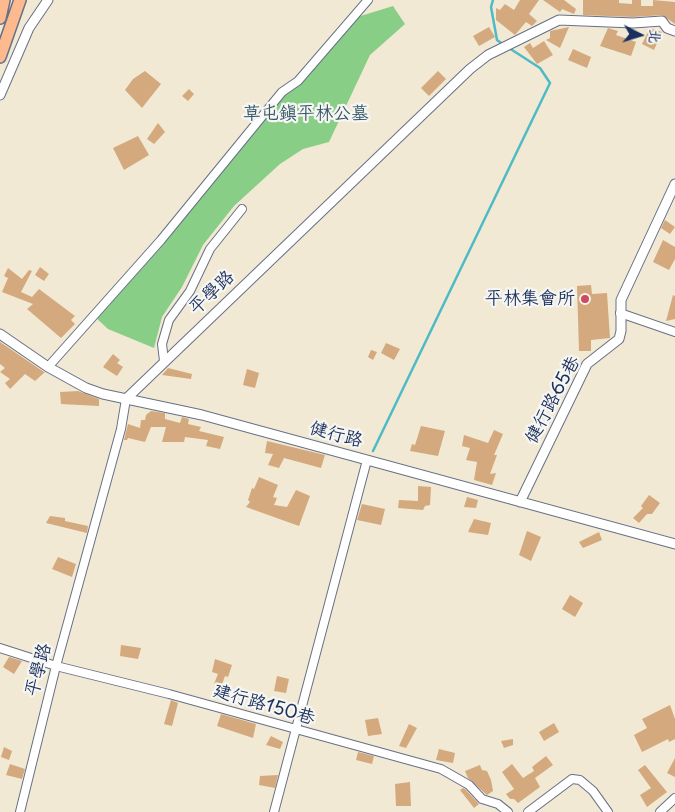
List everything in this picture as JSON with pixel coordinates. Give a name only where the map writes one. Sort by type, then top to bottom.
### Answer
[{"type":"main road","points":[[0,18],[4,0]]},
{"type":"main road","points":[[0,56],[20,0]]},
{"type":"street","points":[[0,95],[28,28],[48,0]]},
{"type":"street","points":[[48,367],[160,240],[282,92],[298,81],[368,0]]},
{"type":"street","name":"平學路","points":[[20,812],[56,666],[121,429],[126,399],[470,69],[488,55],[559,20],[633,23],[662,21],[667,28],[675,31]]},
{"type":"street","name":"健行路65巷","points":[[520,502],[578,380],[596,356],[619,339],[621,331],[621,300],[628,281],[675,184]]},
{"type":"street","points":[[164,362],[162,344],[169,320],[190,290],[210,249],[242,209]]},
{"type":"street","points":[[620,313],[675,332]]},
{"type":"street","name":"健行路","points":[[0,334],[48,367],[86,388],[126,399],[202,415],[675,544]]},
{"type":"street","points":[[274,812],[368,460]]},
{"type":"street","name":"建行路150巷","points":[[0,648],[56,666],[169,694],[442,769],[469,785],[482,799],[498,804],[508,812]]},
{"type":"street","points":[[528,812],[566,781],[572,779],[580,780],[593,791],[608,812]]},
{"type":"street","points":[[660,812],[668,809],[675,798]]},
{"type":"green space","name":"草屯鎮平林公墓","points":[[393,6],[405,24],[370,55],[329,142],[303,149],[280,164],[234,206],[203,245],[182,287],[162,317],[154,348],[108,329],[94,316],[351,19]]},
{"type":"building","points":[[520,0],[539,0],[529,14],[537,21],[532,26],[526,22],[515,35],[496,20],[496,8],[500,10],[505,4],[514,10]]},
{"type":"building","points":[[543,0],[564,0],[576,9],[574,14],[562,9],[560,12]]},
{"type":"building","points":[[583,0],[619,0],[619,3],[632,4],[632,0],[641,0],[641,6],[653,6],[653,0],[675,2],[675,24],[662,15],[633,17],[583,15]]},
{"type":"building","points":[[489,27],[495,37],[479,46],[473,36]]},
{"type":"building","points":[[569,27],[560,48],[546,40],[550,38],[550,31]]},
{"type":"building","points":[[608,28],[618,31],[616,35],[636,42],[631,56],[600,46]]},
{"type":"building","points":[[650,28],[662,32],[654,50],[642,44]]},
{"type":"building","points":[[544,41],[553,55],[537,64],[524,47],[530,43],[533,48]]},
{"type":"building","points":[[573,49],[591,57],[587,68],[568,60]]},
{"type":"building","points":[[145,71],[161,84],[142,108],[125,90],[133,79]]},
{"type":"building","points":[[438,71],[446,79],[429,96],[421,88]]},
{"type":"building","points":[[189,89],[194,94],[188,101],[182,96]]},
{"type":"building","points":[[158,123],[165,132],[154,144],[147,139]]},
{"type":"building","points":[[138,136],[149,155],[124,170],[113,148]]},
{"type":"building","points":[[665,220],[675,227],[670,234],[661,228]]},
{"type":"building","points":[[663,240],[675,247],[675,259],[669,270],[653,262]]},
{"type":"building","points":[[40,267],[49,274],[44,281],[35,275]]},
{"type":"building","points":[[8,268],[22,279],[29,270],[32,271],[21,292],[32,297],[39,289],[75,316],[71,320],[75,324],[61,338],[27,309],[33,304],[2,292],[8,278],[4,276]]},
{"type":"building","points":[[591,285],[592,294],[607,293],[610,338],[591,340],[591,351],[579,351],[577,286]]},
{"type":"building","points":[[673,295],[675,296],[675,319],[666,321]]},
{"type":"building","points":[[0,342],[45,372],[35,381],[25,374],[10,389],[5,383],[10,379],[0,372],[5,368],[0,364]]},
{"type":"building","points":[[386,343],[400,349],[394,360],[381,353]]},
{"type":"building","points":[[371,350],[377,352],[373,360],[368,357]]},
{"type":"building","points":[[113,354],[120,360],[117,363],[123,367],[117,376],[103,367]]},
{"type":"building","points":[[168,368],[192,374],[191,379],[162,375]]},
{"type":"building","points":[[247,369],[259,373],[255,388],[243,385]]},
{"type":"building","points":[[78,391],[99,399],[99,406],[61,404],[60,392]]},
{"type":"building","points":[[151,411],[165,413],[165,419],[180,423],[182,417],[189,419],[188,424],[201,427],[199,431],[224,437],[220,449],[206,446],[208,440],[185,437],[184,442],[162,442],[166,427],[151,427],[145,442],[128,438],[124,440],[128,424],[140,428],[141,420],[145,420],[146,415]]},
{"type":"building","points":[[421,426],[445,431],[438,456],[410,451],[412,444],[415,445]]},
{"type":"building","points":[[494,430],[503,434],[494,455],[497,455],[490,474],[496,473],[492,485],[474,480],[477,462],[466,460],[470,448],[462,446],[464,435],[488,443]]},
{"type":"building","points":[[267,441],[325,455],[321,468],[284,458],[279,468],[268,465],[273,454],[265,453]]},
{"type":"building","points":[[259,477],[278,485],[273,497],[277,498],[274,505],[287,507],[296,490],[310,496],[299,526],[246,507],[250,502],[248,500],[252,488],[254,489]]},
{"type":"building","points":[[418,486],[431,487],[430,505],[425,506],[423,510],[398,508],[399,500],[418,501]]},
{"type":"building","points":[[649,495],[660,503],[652,514],[647,514],[639,523],[633,518],[643,508],[641,506]]},
{"type":"building","points":[[467,497],[478,500],[476,508],[464,507]]},
{"type":"building","points":[[362,504],[385,509],[381,525],[357,520]]},
{"type":"building","points":[[50,516],[65,518],[65,521],[88,526],[87,533],[46,523]]},
{"type":"building","points":[[474,519],[491,523],[488,535],[468,532]]},
{"type":"building","points":[[527,531],[541,537],[531,561],[519,555]]},
{"type":"building","points":[[599,532],[602,540],[583,548],[579,542]]},
{"type":"building","points":[[58,557],[76,564],[72,577],[52,569]]},
{"type":"building","points":[[570,595],[583,603],[575,617],[562,609]]},
{"type":"building","points":[[121,645],[141,648],[138,659],[120,656]]},
{"type":"building","points":[[9,657],[22,661],[14,674],[3,667]]},
{"type":"building","points":[[215,659],[232,665],[228,677],[225,676],[221,687],[214,684],[218,674],[212,672]]},
{"type":"building","points":[[277,676],[289,679],[286,693],[274,691]]},
{"type":"building","points":[[263,695],[280,708],[277,713],[259,702]]},
{"type":"building","points":[[171,700],[178,703],[172,726],[164,724]]},
{"type":"building","points":[[670,705],[675,719],[675,739],[669,742],[668,739],[642,752],[634,735],[647,728],[642,719]]},
{"type":"building","points":[[221,714],[256,724],[253,738],[217,726]]},
{"type":"building","points":[[378,718],[382,734],[368,736],[365,720]]},
{"type":"building","points":[[554,723],[559,732],[544,741],[539,732]]},
{"type":"building","points":[[409,724],[417,728],[406,748],[399,746]]},
{"type":"building","points":[[271,736],[283,742],[280,749],[266,745]]},
{"type":"building","points":[[513,739],[513,745],[504,748],[501,741]]},
{"type":"building","points":[[4,747],[12,751],[9,760],[1,757]]},
{"type":"building","points":[[439,749],[455,753],[453,763],[436,760]]},
{"type":"building","points":[[358,752],[374,756],[372,764],[356,760]]},
{"type":"building","points":[[546,756],[553,765],[535,778],[540,787],[518,803],[514,799],[510,799],[506,794],[514,789],[502,772],[512,764],[523,778],[534,771],[532,767]]},
{"type":"building","points":[[675,758],[675,777],[667,773]]},
{"type":"building","points":[[10,764],[25,769],[22,779],[6,775]]},
{"type":"building","points":[[480,765],[482,770],[487,771],[491,780],[493,791],[487,795],[468,778],[465,771]]},
{"type":"building","points":[[645,765],[667,792],[647,807],[640,795],[651,788],[638,770]]},
{"type":"building","points":[[278,775],[275,788],[259,785],[260,776]]},
{"type":"building","points":[[410,782],[411,806],[396,806],[395,784]]},
{"type":"building","points":[[463,788],[479,804],[474,808],[460,790]]},
{"type":"waterway","points":[[493,0],[491,7],[497,40],[504,45]]},
{"type":"waterway","points":[[373,451],[550,83],[540,68],[509,48]]},
{"type":"place","name":"平林集會所","points":[[585,299]]}]
